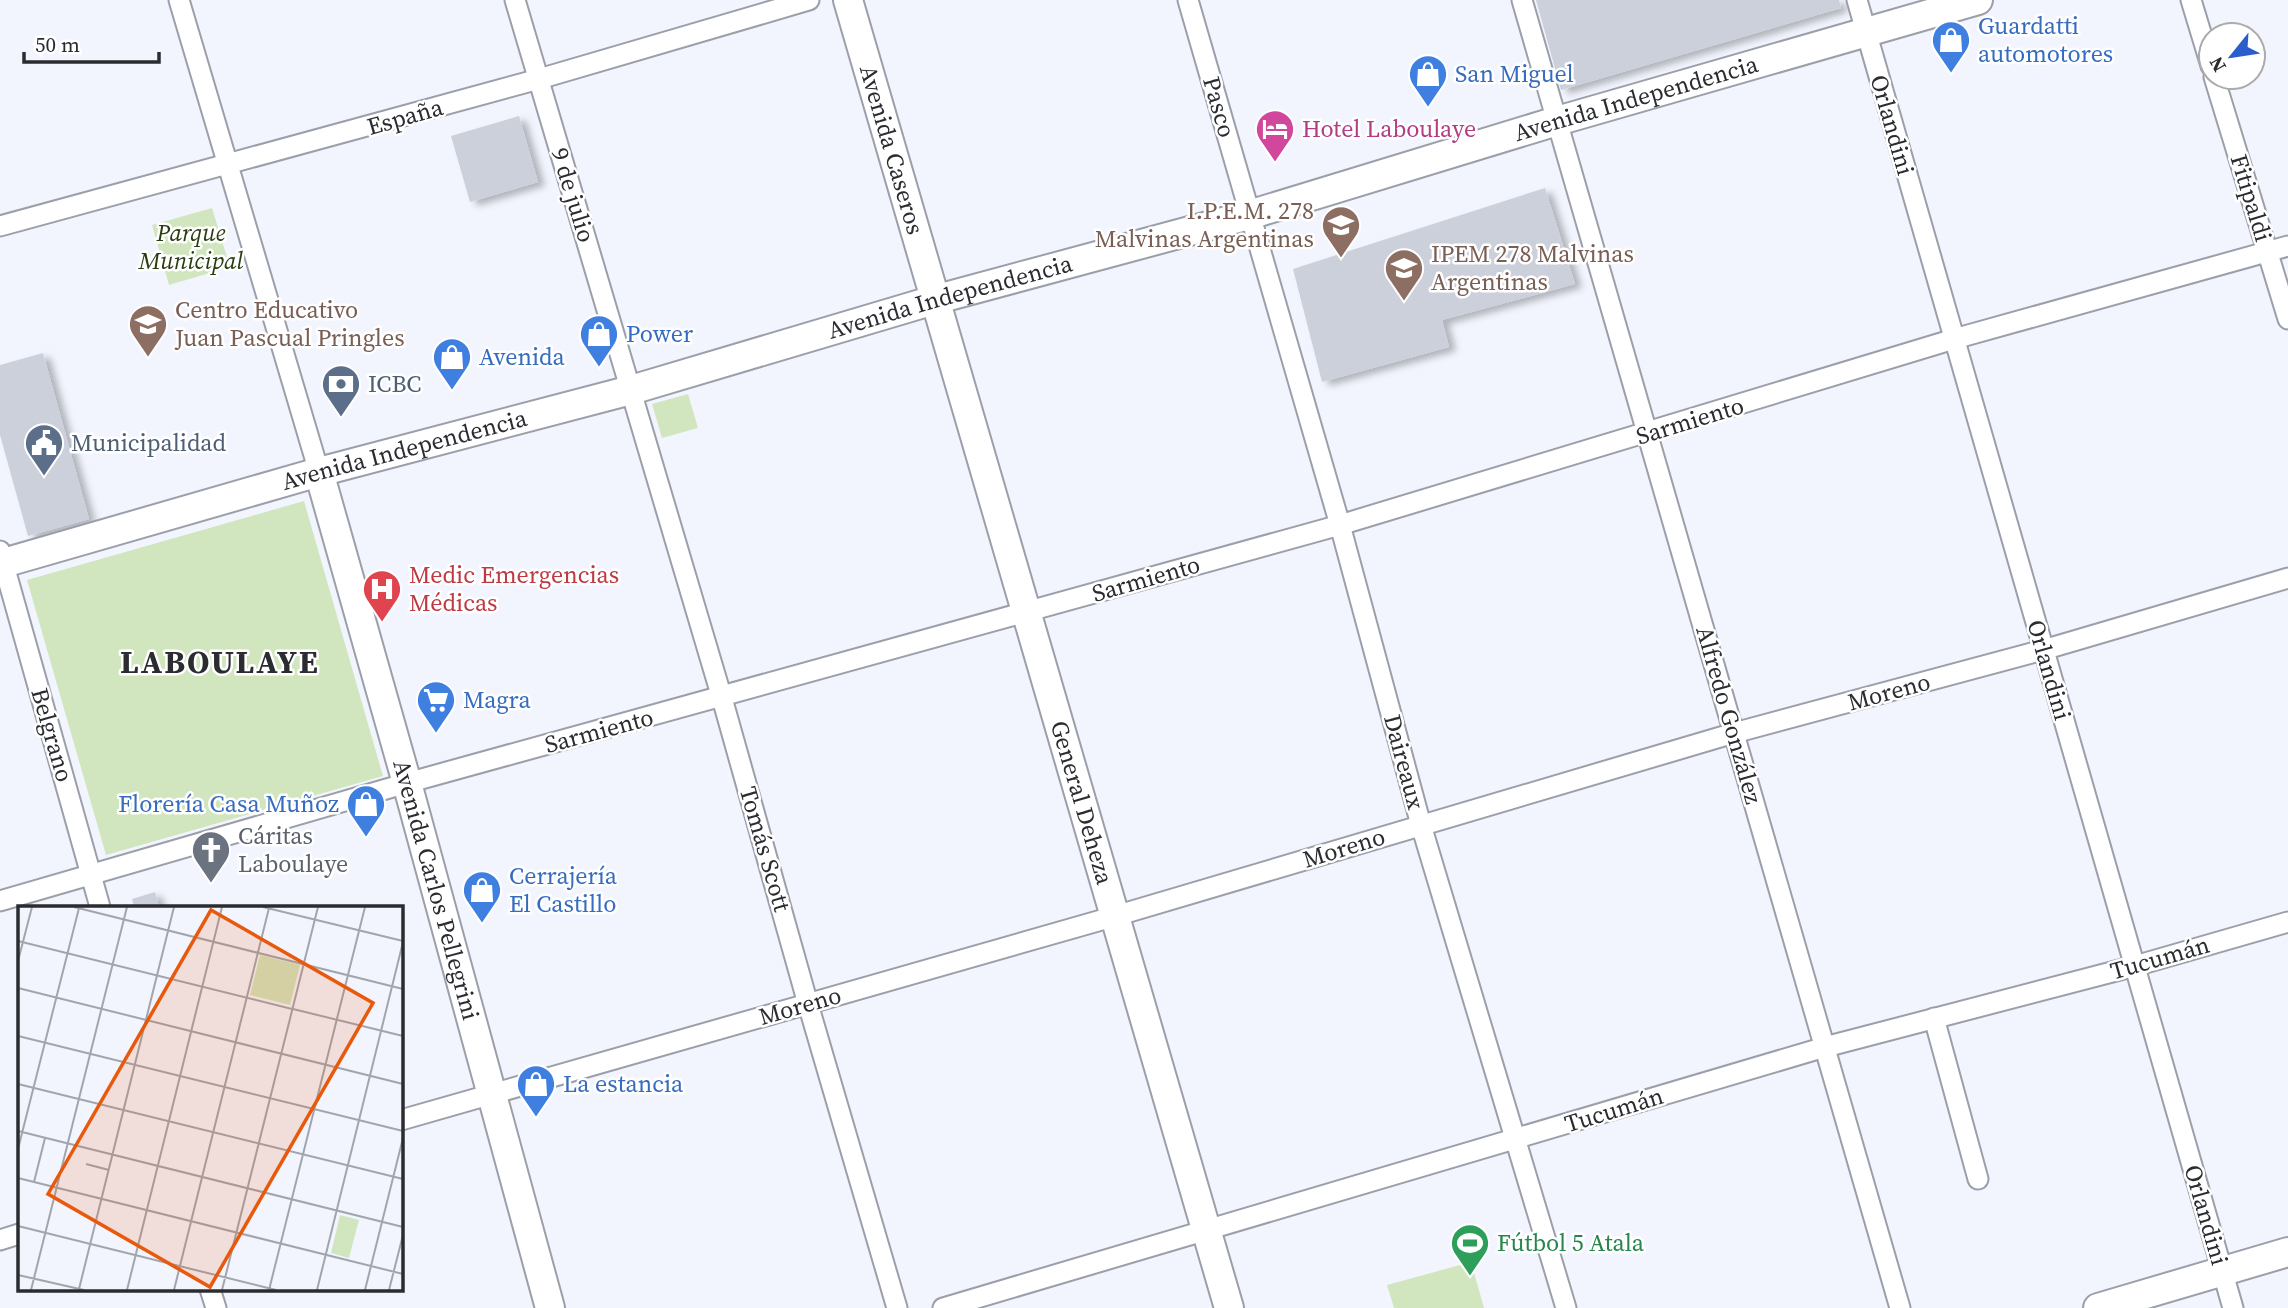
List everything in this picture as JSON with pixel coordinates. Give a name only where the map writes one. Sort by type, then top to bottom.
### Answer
[{"type":"main road","name":"Avenida Caseros","points":[[848,0],[934,300]]},
{"type":"main road","name":"Avenida Independencia","points":[[1,559],[631,390],[934,300],[1249,215],[1557,121],[1978,0]]},
{"type":"main road","name":"General Deheza","points":[[934,300],[1112,917],[1229,1308]]},
{"type":"main road","name":"Avenida Carlos Pellegrini","points":[[318,472],[408,783],[550,1308]]},
{"type":"main road","points":[[2098,1308],[2288,1252]]},
{"type":"street","points":[[179,0],[318,472]]},
{"type":"street","name":"9 de julio","points":[[515,0],[631,390]]},
{"type":"street","name":"España","points":[[0,226],[539,79],[809,0]]},
{"type":"street","name":"Pasco","points":[[1188,0],[1249,215]]},
{"type":"street","name":"Alfredo González","points":[[1522,0],[1900,1308]]},
{"type":"street","name":"Orlandini","points":[[1857,0],[2233,1308]]},
{"type":"street","points":[[2191,0],[2197,21]]},
{"type":"street","name":"Fitipaldi","points":[[2218,91],[2288,319]]},
{"type":"street","name":"Daireaux","points":[[1249,215],[1340,525],[1421,825],[1566,1308]]},
{"type":"street","name":"Sarmiento","points":[[0,901],[408,783],[723,698],[1340,525],[1954,339],[2288,246]]},
{"type":"street","name":"Tomás Scott","points":[[631,390],[723,698],[808,1004],[897,1308]]},
{"type":"street","name":"Belgrano","points":[[1,559],[100,906]]},
{"type":"street","name":"Moreno","points":[[402,1120],[1112,917],[1734,733],[2043,650],[2288,578]]},
{"type":"street","name":"Tucumán","points":[[943,1308],[1825,1047],[2134,967],[2288,922]]},
{"type":"street","points":[[1934,1018],[1979,1179]]},
{"type":"street","points":[[0,1240],[18,1234]]},
{"type":"street","points":[[210,1290],[216,1308]]},
{"type":"green space","name":"Parque Municipal","points":[[212,208],[230,267],[169,285],[152,225]]},
{"type":"green space","points":[[688,394],[698,428],[662,438],[652,404]]},
{"type":"green space","points":[[304,501],[383,776],[106,855],[27,580]]},
{"type":"green space","points":[[1471,1262],[1484,1308],[1394,1308],[1387,1285]]},
{"type":"building","points":[[1536,0],[1839,0],[1841,8],[1561,90]]},
{"type":"building","points":[[519,116],[538,182],[470,202],[451,136]]},
{"type":"building","name":"IPEM 278 Malvinas Argentinas","points":[[1545,188],[1575,284],[1442,320],[1449,347],[1322,382],[1293,269]]},
{"type":"building","name":"Municipalidad","points":[[43,353],[89,519],[28,536],[0,435],[0,365]]},
{"type":"building","points":[[155,892],[159,906],[134,906],[132,899]]},
{"type":"place","name":"Guardatti automotores","points":[[1951,74]]},
{"type":"place","name":"San Miguel","points":[[1428,108]]},
{"type":"place","name":"Hotel Laboulaye","points":[[1275,163]]},
{"type":"place","name":"I.P.E.M. 278 Malvinas Argentinas","points":[[1341,259]]},
{"type":"place","name":"IPEM 278 Malvinas Argentinas","points":[[1404,302]]},
{"type":"place","name":"Centro Educativo Juan Pascual Pringles","points":[[148,358]]},
{"type":"place","name":"Power","points":[[599,368]]},
{"type":"place","name":"Avenida","points":[[452,391]]},
{"type":"place","name":"ICBC","points":[[341,418]]},
{"type":"place","name":"Municipalidad","points":[[44,477]]},
{"type":"place","name":"Medic Emergencias Médicas","points":[[382,623]]},
{"type":"place","name":"Magra","points":[[436,734]]},
{"type":"place","name":"Florería Casa Muñoz","points":[[366,838]]},
{"type":"place","name":"Cáritas Laboulaye","points":[[211,884]]},
{"type":"place","name":"Cerrajería El Castillo","points":[[482,924]]},
{"type":"place","name":"La estancia","points":[[536,1118]]},
{"type":"place","name":"Fútbol 5 Atala","points":[[1470,1277]]},
{"type":"district","name":"LABOULAYE","points":[[220,662]]}]
